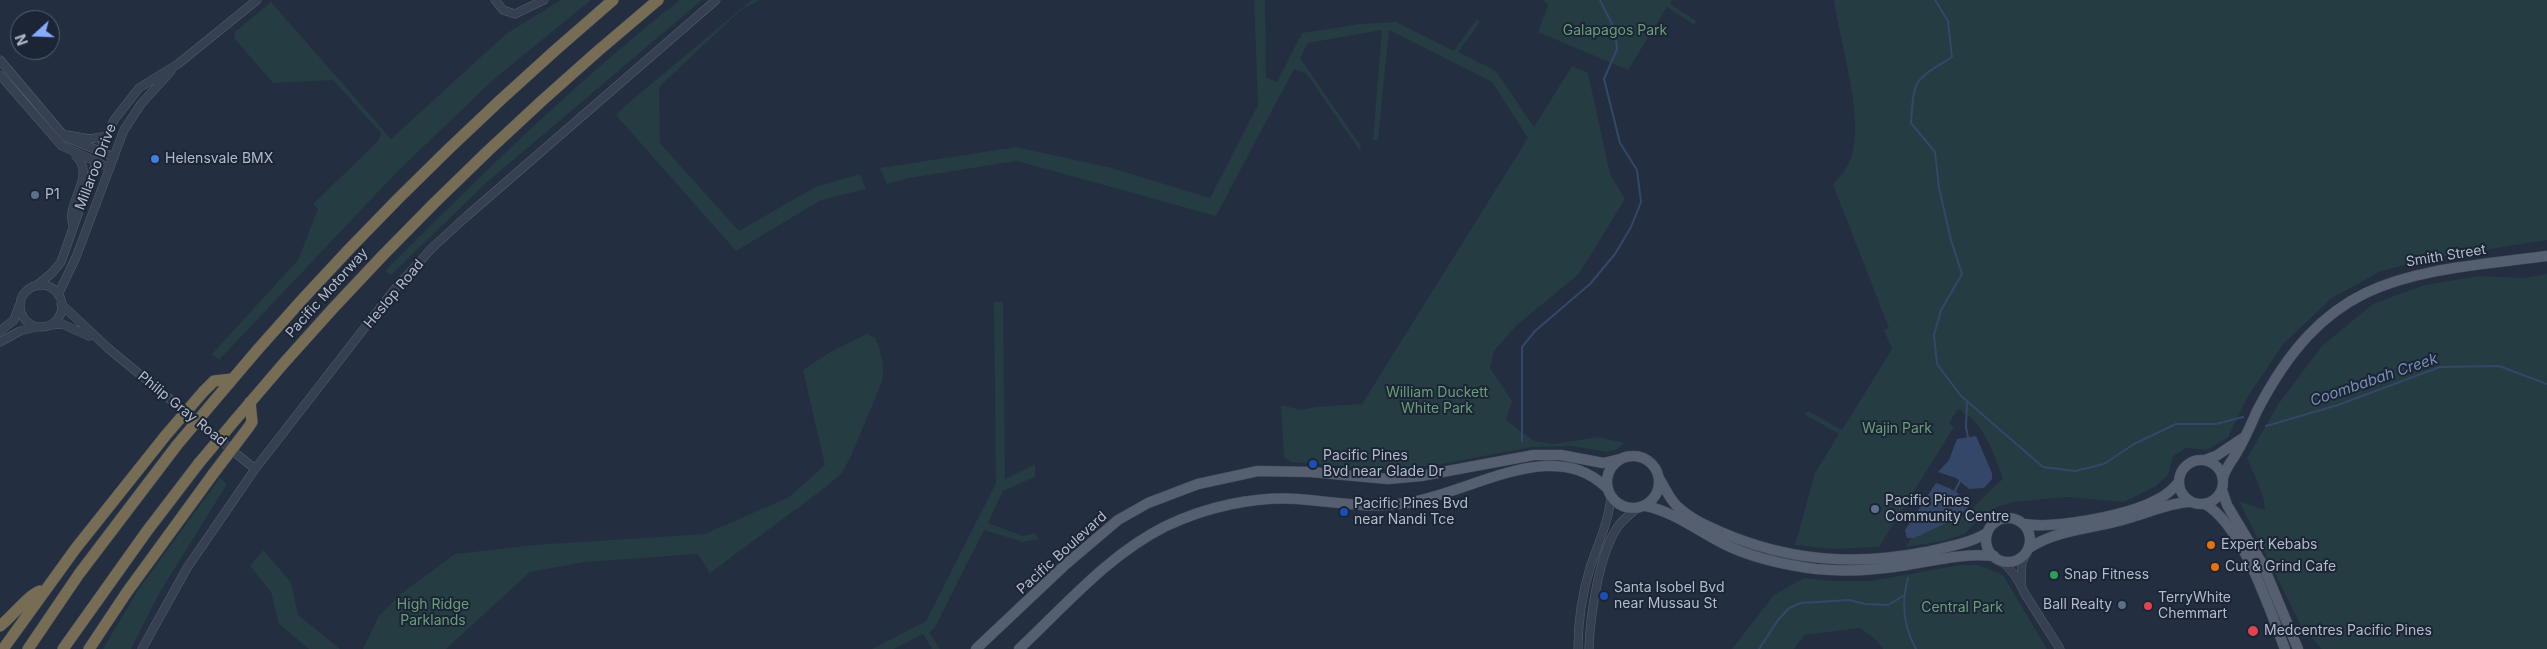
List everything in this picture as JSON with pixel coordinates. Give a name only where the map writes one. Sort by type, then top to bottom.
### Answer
[{"type":"highway","name":"Pacific Motorway","points":[[28,649],[79,574],[177,445],[302,299],[434,161],[613,0]]},
{"type":"highway","name":"Pacific Motorway","points":[[63,649],[129,555],[199,463],[359,278],[462,175],[550,92],[658,0]]},
{"type":"highway","points":[[3,649],[46,588],[166,435],[214,381],[232,379]]},
{"type":"highway","points":[[89,649],[127,592],[252,422],[250,402]]},
{"type":"highway","points":[[0,626],[34,593],[46,588]]},
{"type":"main road","name":"Smith Street","points":[[2223,478],[2226,468],[2238,450],[2286,360],[2319,324],[2351,300],[2399,278],[2420,273],[2547,256]]},
{"type":"main road","name":"Smith Street","points":[[2205,460],[2216,456],[2244,437]]},
{"type":"main road","name":"Pacific Boulevard","points":[[976,649],[1065,565],[1118,520],[1148,503],[1198,484],[1258,471],[1311,472],[1388,479],[1421,476],[1534,455],[1561,455],[1603,463],[1620,459]]},
{"type":"main road","points":[[1609,492],[1609,471],[1620,459],[1631,456],[1644,458],[1654,466],[1675,504],[1690,516],[1712,528],[1745,542],[1811,558],[1877,560],[1960,545],[1987,533],[1996,521],[2003,518],[2010,517],[2024,524],[2038,526],[2058,525],[2132,510],[2158,500],[2170,492],[2179,482],[2184,468],[2197,460],[2205,460],[2220,470],[2223,478],[2222,490],[2227,505],[2263,565],[2298,649]]},
{"type":"main road","points":[[1019,649],[1119,555],[1167,526],[1212,509],[1264,499],[1296,499],[1356,505],[1405,503],[1439,497],[1521,470],[1546,466],[1569,467],[1584,471],[1622,506],[1662,509],[1725,545],[1747,554],[1780,563],[1817,569],[1878,569],[1952,555],[1972,554],[2015,561],[2044,538],[2056,534],[2124,520],[2175,502],[2205,504],[2215,510],[2226,523],[2244,553],[2285,649]]},
{"type":"main road","points":[[1641,507],[1657,494],[1660,478]]},
{"type":"main road","points":[[2179,482],[2180,490],[2190,502]]},
{"type":"main road","points":[[2205,504],[2218,497],[2222,490]]},
{"type":"main road","points":[[2024,524],[2030,535],[2028,550]]},
{"type":"main road","points":[[1987,533],[1987,546],[1997,558]]},
{"type":"street","name":"Millaroo Drive","points":[[36,286],[52,273],[61,262],[100,151],[114,120],[139,88],[178,64],[257,0]]},
{"type":"street","points":[[494,0],[503,10],[515,14],[544,0]]},
{"type":"street","name":"Heslop Road","points":[[142,649],[187,568],[255,470],[394,290],[432,248],[716,0]]},
{"type":"street","points":[[0,60],[62,134],[77,143],[114,157]]},
{"type":"street","name":"Millaroo Drive","points":[[58,295],[76,257],[124,130],[141,104],[178,64]]},
{"type":"street","points":[[0,75],[58,142],[73,152],[110,168]]},
{"type":"street","points":[[23,88],[23,93],[33,106],[32,113]]},
{"type":"street","points":[[62,134],[90,139],[107,136]]},
{"type":"street","points":[[73,152],[82,161],[83,173],[72,216],[74,226]]},
{"type":"street","points":[[0,331],[14,320],[23,294],[36,286],[44,285],[58,295],[61,304],[60,313],[50,325],[20,331],[0,342]]},
{"type":"street","points":[[20,304],[23,317],[30,324],[38,327]]},
{"type":"street","name":"Philip Gray Road","points":[[61,304],[109,349],[255,470]]},
{"type":"street","name":"Philip Gray Road","points":[[50,325],[62,324],[81,331],[109,349]]},
{"type":"street","points":[[1578,649],[1582,603],[1590,570],[1610,512],[1609,492]]},
{"type":"street","points":[[1589,649],[1594,597],[1604,560],[1613,536],[1620,525],[1641,507]]},
{"type":"street","points":[[2028,550],[2022,562],[2021,584],[2024,594],[2060,649]]},
{"type":"street","points":[[1997,558],[2009,568],[2021,584]]},
{"type":"green space","points":[[561,0],[591,0],[493,80],[397,172],[219,360],[212,354],[298,260],[318,209],[313,204],[378,141],[381,133],[333,80],[273,83],[234,38],[235,32],[271,2],[391,139],[506,34]]},
{"type":"green space","points":[[680,0],[702,0],[485,184],[391,275],[385,271],[565,97]]},
{"type":"green space","points":[[752,0],[760,0],[742,9],[659,87],[660,143],[739,231],[815,187],[860,174],[866,189],[821,200],[736,251],[616,115]]},
{"type":"green space","name":"William Duckett White Park","points":[[1254,0],[1265,0],[1266,77],[1277,82],[1302,33],[1359,24],[1396,22],[1454,51],[1477,19],[1480,22],[1458,52],[1496,71],[1534,127],[1572,66],[1588,73],[1610,174],[1625,199],[1579,274],[1517,325],[1494,351],[1490,368],[1512,401],[1506,420],[1534,441],[1554,444],[1598,437],[1625,443],[1618,449],[1607,452],[1572,446],[1532,447],[1436,465],[1389,470],[1291,462],[1284,457],[1281,405],[1301,410],[1315,407],[1362,404],[1528,138],[1492,82],[1389,30],[1378,140],[1373,140],[1382,30],[1308,43],[1300,58],[1361,146],[1360,151],[1306,73],[1294,69],[1216,216],[1017,161],[909,178],[887,184],[880,168],[1016,147],[1112,168],[1210,198],[1258,105]]},
{"type":"green space","name":"Galapagos Park","points":[[1542,0],[1672,0],[1670,4],[1696,21],[1694,25],[1667,7],[1628,70],[1538,32],[1548,5]]},
{"type":"green space","name":"Wajin Park","points":[[1834,0],[2547,0],[2547,240],[2428,259],[2381,271],[2332,298],[2284,343],[2247,398],[2228,437],[2207,450],[2186,448],[2173,456],[2168,475],[2156,486],[2124,502],[2067,497],[2013,502],[1997,507],[1979,519],[1964,534],[1943,541],[1906,547],[1911,539],[1924,529],[1965,514],[2003,479],[1987,439],[1975,422],[1958,409],[1949,423],[1954,427],[1879,547],[1832,549],[1795,545],[1815,473],[1839,434],[1804,414],[1808,411],[1842,430],[1892,349],[1884,330],[1889,328],[1833,185],[1849,163],[1854,146],[1855,127],[1854,105]]},
{"type":"green space","points":[[2547,274],[2547,649],[2322,649],[2301,626],[2239,501],[2265,510],[2263,496],[2247,458],[2279,403],[2322,346],[2373,304],[2421,286],[2478,276],[2526,278]]},
{"type":"green space","points":[[994,302],[1003,302],[1005,479],[1035,464],[1035,477],[1003,491],[988,523],[1023,536],[1035,533],[1038,539],[1023,542],[984,530],[934,629],[929,632],[940,649],[932,649],[923,634],[894,649],[872,649],[926,621],[996,483]]},
{"type":"green space","name":"High Ridge Parklands","points":[[867,334],[875,338],[879,349],[883,365],[882,382],[842,473],[710,573],[698,554],[585,562],[530,572],[446,649],[363,649],[379,616],[402,593],[455,554],[534,545],[705,534],[789,497],[825,465],[803,370],[830,352]]},
{"type":"green space","points":[[220,478],[227,484],[160,592],[131,649],[103,649],[138,590]]},
{"type":"green space","points":[[263,550],[291,582],[298,615],[340,649],[309,649],[279,624],[271,592],[250,566]]},
{"type":"green space","name":"Central Park","points":[[1960,565],[1978,565],[2003,575],[2047,649],[1883,649],[1876,640],[1860,628],[1804,635],[1794,649],[1732,649],[1774,595],[1804,578],[1831,581],[1871,581]]},
{"type":"water","points":[[1976,436],[1992,473],[1992,479],[1984,488],[1969,489],[1956,478],[1938,472],[1949,460],[1957,439]]},
{"type":"water","points":[[1936,483],[1960,495],[1968,508],[1957,518],[1914,538],[1907,538],[1905,530]]},
{"type":"waterway","points":[[1522,441],[1522,347],[1535,331],[1590,284],[1615,254],[1631,227],[1641,202],[1637,170],[1620,143],[1604,79],[1617,49],[1615,30],[1600,0]]},
{"type":"waterway","name":"Coombabah Creek","points":[[1935,0],[1948,21],[1952,57],[1923,76],[1918,82],[1913,97],[1911,123],[1935,152],[1939,188],[1951,240],[1962,274],[1941,310],[1934,335],[1937,364],[1961,396],[2043,467],[2075,471],[2104,464],[2134,444],[2176,424],[2216,424],[2243,417]]},
{"type":"waterway","name":"Coombabah Creek","points":[[2266,426],[2338,405],[2440,367],[2499,366],[2547,384]]},
{"type":"waterway","points":[[1967,401],[1966,427],[1968,438]]},
{"type":"waterway","points":[[1954,493],[1961,479]]},
{"type":"waterway","points":[[1908,578],[1904,596],[1904,614],[1908,632],[1916,649]]},
{"type":"waterway","points":[[1759,649],[1778,620],[1789,608],[1801,603],[1849,600],[1865,604],[1888,605],[1903,596]]},
{"type":"place","name":"Helensvale BMX","points":[[155,159]]},
{"type":"place","name":"P1","points":[[35,195]]},
{"type":"place","name":"Pacific Pines Bvd near Glade Dr","points":[[1313,464]]},
{"type":"place","name":"Pacific Pines Community Centre","points":[[1875,509]]},
{"type":"place","name":"Pacific Pines Bvd near Nandi Tce","points":[[1344,512]]},
{"type":"place","name":"Expert Kebabs","points":[[2211,545]]},
{"type":"place","name":"Cut & Grind Cafe","points":[[2215,567]]},
{"type":"place","name":"Snap Fitness","points":[[2054,575]]},
{"type":"place","name":"Santa Isobel Bvd near Mussau St","points":[[1604,596]]},
{"type":"place","name":"Ball Realty","points":[[2122,605]]},
{"type":"place","name":"TerryWhite Chemmart","points":[[2148,606]]},
{"type":"place","name":"Medcentres Pacific Pines","points":[[2253,631]]}]
